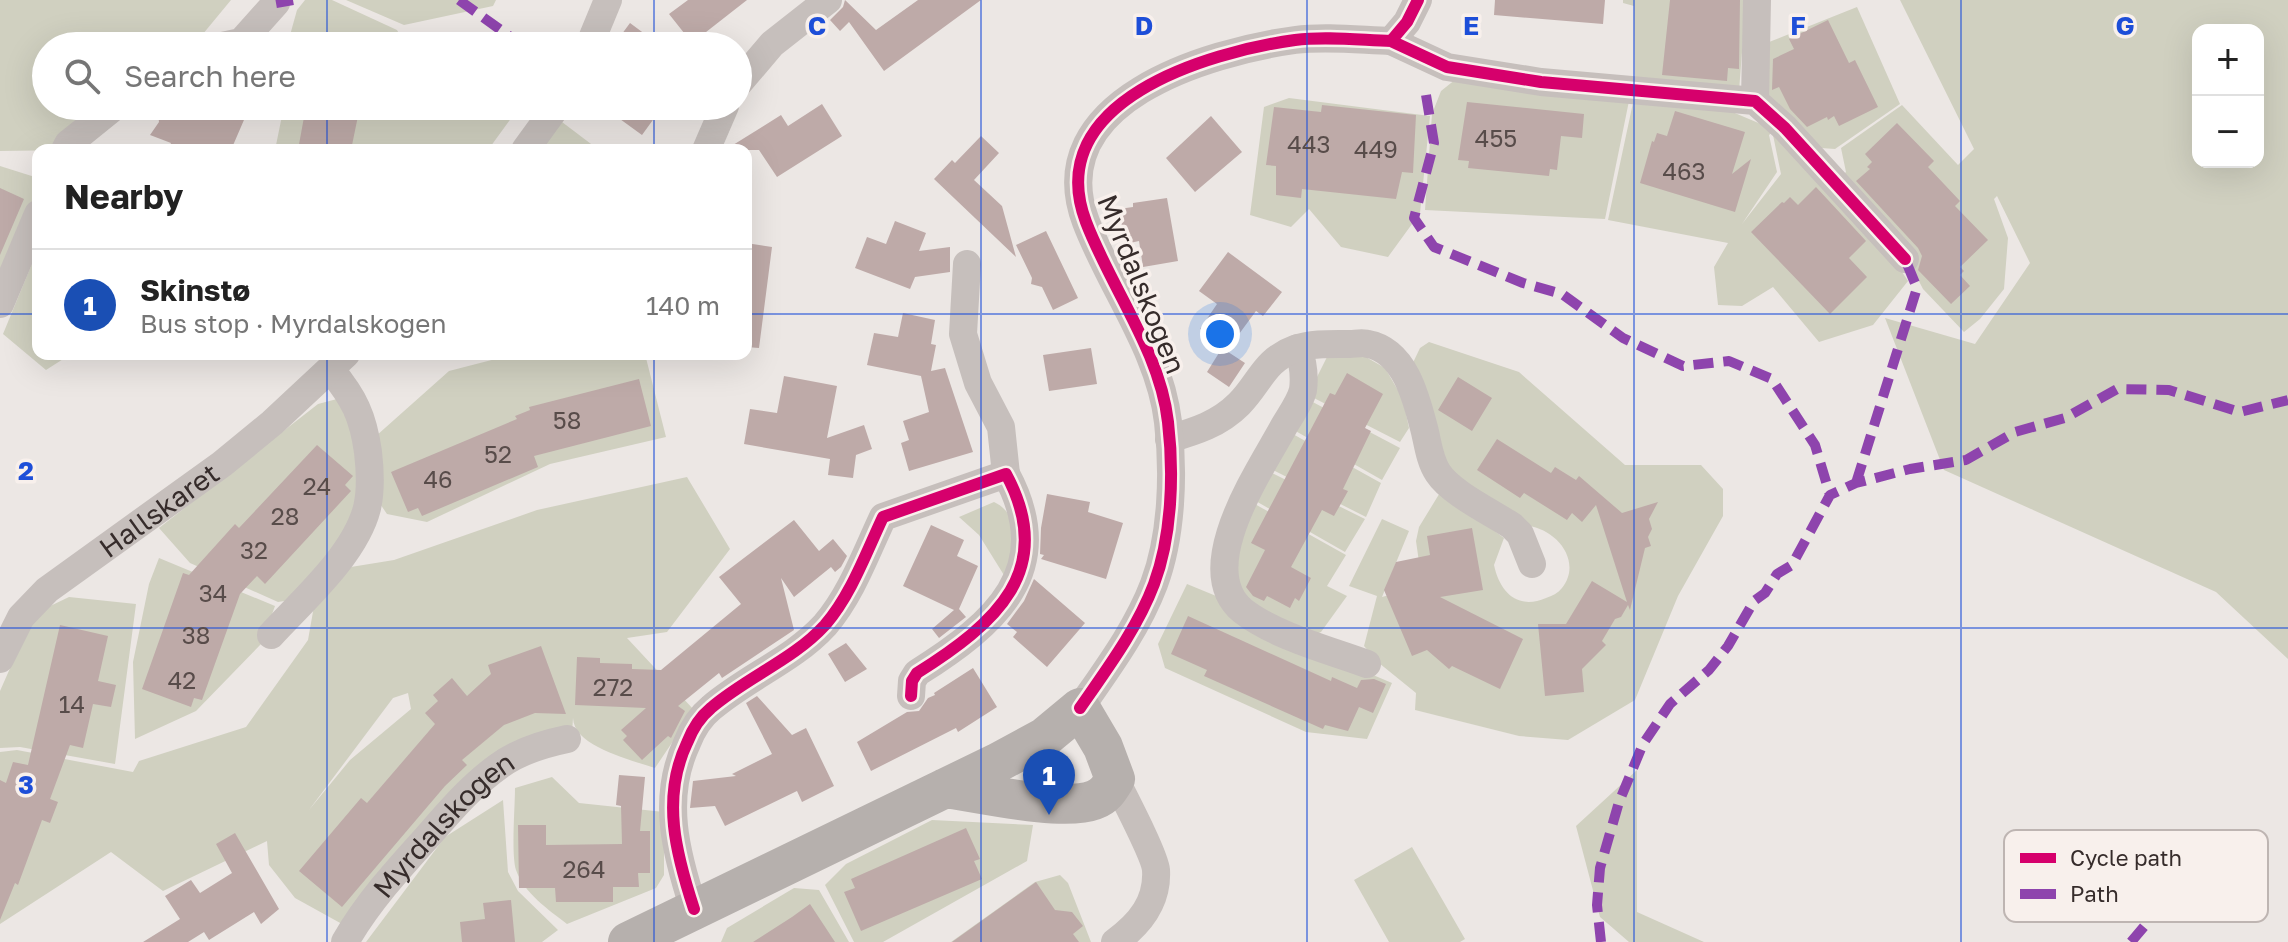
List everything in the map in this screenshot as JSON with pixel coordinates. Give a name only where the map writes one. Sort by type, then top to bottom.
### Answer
[{"type":"main road","points":[[945,788],[1063,804],[1092,801],[1108,792],[1115,779],[1103,747],[1080,708]]},
{"type":"main road","name":"Myrdalskogen","points":[[628,942],[1045,737],[1080,708]]},
{"type":"street","points":[[595,32],[608,0]]},
{"type":"street","points":[[752,65],[772,44],[828,0]]},
{"type":"street","points":[[1391,41],[1407,22],[1418,0]]},
{"type":"street","points":[[1757,0],[1755,101],[1785,128],[1905,259]]},
{"type":"street","points":[[250,32],[276,3]]},
{"type":"street","name":"Myrdalskogen","points":[[1080,708],[1133,629],[1154,583],[1164,543],[1169,496],[1168,420],[1152,367],[1085,219],[1078,187],[1083,158],[1095,131],[1116,105],[1150,83],[1189,66],[1237,51],[1298,39],[1391,41],[1447,67],[1473,72],[1556,83],[1755,101]]},
{"type":"street","points":[[71,144],[98,120]]},
{"type":"street","points":[[529,144],[547,120]]},
{"type":"street","points":[[709,144],[719,120]]},
{"type":"street","points":[[0,304],[32,228]]},
{"type":"street","points":[[911,696],[912,681],[917,673],[978,631],[998,609],[1017,578],[1023,561],[1026,528],[1017,494],[1006,474],[1001,427],[978,383],[963,334],[967,264]]},
{"type":"street","points":[[1169,439],[1202,430],[1221,419],[1241,402],[1265,368],[1281,355],[1298,348],[1370,344],[1389,355],[1403,370],[1414,394],[1437,472],[1448,485],[1520,534],[1532,564]]},
{"type":"street","points":[[1298,348],[1304,367],[1303,393],[1228,536],[1223,558],[1224,580],[1231,599],[1245,612],[1285,634],[1367,664]]},
{"type":"street","name":"Hallskaret","points":[[0,659],[21,617],[47,590],[222,464],[338,362],[364,428],[369,461],[367,508],[338,562],[271,635]]},
{"type":"street","points":[[694,909],[680,867],[672,824],[679,758],[693,730],[710,708],[800,648],[826,623],[850,588],[883,517],[1006,474]]},
{"type":"street","name":"Myrdalskogen","points":[[345,942],[394,874],[481,780],[500,764],[521,753],[567,739]]},
{"type":"street","points":[[1115,779],[1156,867],[1152,902],[1142,920],[1115,942]]},
{"type":"green space","points":[[0,0],[231,0],[205,32],[32,32],[32,120],[107,120],[79,144],[32,144],[32,151],[0,151]]},
{"type":"green space","points":[[305,0],[332,0],[398,32],[291,32],[297,10]]},
{"type":"green space","points":[[346,0],[496,0],[493,6],[404,25]]},
{"type":"green space","points":[[1623,0],[1746,0],[1739,91],[1635,85],[1634,6],[1623,3]]},
{"type":"green space","points":[[1900,0],[2288,0],[2288,659],[2216,592],[1944,470],[1885,318],[1975,344],[2030,263],[1997,196],[1994,199],[2008,238],[2004,289],[1980,319],[1964,332],[1923,289],[1906,256],[1837,180],[1846,172],[1841,148],[1902,105],[1958,165],[1974,149]]},
{"type":"green space","points":[[1857,7],[1900,104],[1835,149],[1807,147],[1761,82],[1764,44]]},
{"type":"green space","points":[[1456,79],[1630,96],[1605,219],[1425,210],[1432,114],[1441,91]]},
{"type":"green space","points":[[1289,98],[1430,116],[1420,213],[1388,257],[1341,247],[1309,209],[1291,227],[1250,215],[1264,107]]},
{"type":"green space","points":[[1634,98],[1723,108],[1775,130],[1769,135],[1777,172],[1742,224],[1781,174],[1773,135],[1890,254],[1908,281],[1873,325],[1819,342],[1773,287],[1742,306],[1718,305],[1714,267],[1728,243],[1608,220]]},
{"type":"green space","points":[[281,120],[510,120],[492,144],[276,144]]},
{"type":"green space","points":[[562,122],[591,144],[546,144]]},
{"type":"green space","points":[[0,166],[32,176],[32,207],[0,282]]},
{"type":"green space","points":[[32,264],[32,358],[3,334]]},
{"type":"green space","points":[[1429,342],[1519,372],[1625,465],[1701,465],[1723,489],[1723,516],[1678,596],[1635,700],[1568,740],[1519,736],[1415,710],[1416,693],[1379,663],[1364,646],[1377,596],[1349,586],[1382,519],[1409,531],[1382,597],[1412,589],[1420,569],[1416,541],[1419,527],[1441,491],[1504,538],[1494,565],[1501,584],[1512,596],[1527,602],[1546,598],[1560,590],[1568,578],[1568,557],[1557,540],[1538,528],[1528,526],[1445,467],[1410,369],[1420,348]]},
{"type":"green space","points":[[1352,349],[1385,368],[1403,399],[1409,428],[1400,442],[1308,395],[1329,353]]},
{"type":"green space","points":[[34,360],[62,360],[46,370]]},
{"type":"green space","points":[[492,360],[647,360],[666,437],[550,464],[427,522],[387,514],[374,495],[376,436],[449,371]]},
{"type":"green space","points":[[337,399],[351,410],[362,471],[355,521],[291,600],[278,602],[190,563],[159,528],[318,404]]},
{"type":"green space","points":[[1307,399],[1400,448],[1382,480],[1292,429]]},
{"type":"green space","points":[[1291,433],[1381,483],[1366,517],[1269,468]]},
{"type":"green space","points":[[1268,471],[1365,519],[1345,552],[1254,500]]},
{"type":"green space","points":[[687,477],[730,549],[667,632],[627,638],[694,710],[655,768],[593,744],[576,728],[573,718],[572,734],[540,739],[342,924],[295,898],[269,865],[267,841],[163,891],[111,852],[0,924],[0,752],[17,750],[133,772],[139,761],[246,727],[308,640],[320,572],[394,560],[537,510]],"holes":[[[408,693],[411,709],[350,760],[309,810],[393,698]]]},
{"type":"green space","points":[[994,502],[1003,508],[1013,526],[1014,548],[1007,580],[979,535],[959,517]]},
{"type":"green space","points":[[1253,503],[1346,555],[1327,586],[1347,596],[1321,632],[1309,637],[1234,597],[1237,538]]},
{"type":"green space","points":[[159,558],[275,606],[261,644],[196,711],[135,739],[133,662],[149,584]]},
{"type":"green space","points":[[1187,584],[1221,598],[1340,661],[1392,683],[1367,739],[1306,732],[1165,668],[1158,644]]},
{"type":"green space","points":[[69,597],[136,604],[115,764],[20,747],[0,748],[0,691],[26,632],[46,608]]},
{"type":"green space","points":[[1637,770],[1637,912],[1704,942],[1629,942],[1600,917],[1576,826]]},
{"type":"green space","points":[[552,777],[579,803],[664,812],[664,875],[656,888],[567,924],[531,894],[516,870],[513,842],[515,788]]},
{"type":"green space","points":[[503,800],[508,872],[518,891],[558,930],[542,942],[366,942],[445,837]]},
{"type":"green space","points":[[932,820],[1033,825],[1027,861],[883,942],[854,942],[825,885],[846,864]]},
{"type":"green space","points":[[1412,847],[1465,939],[1460,942],[1389,942],[1354,880]]},
{"type":"green space","points":[[1060,875],[1068,883],[1091,942],[951,942],[1035,882]]},
{"type":"green space","points":[[794,888],[819,890],[849,942],[721,942],[727,928]]},
{"type":"building","points":[[688,0],[747,0],[706,32],[683,32],[669,14]]},
{"type":"building","points":[[845,0],[876,30],[918,0],[981,0],[884,71],[849,22],[840,31],[830,20],[843,7]]},
{"type":"building","points":[[1495,0],[1605,0],[1603,24],[1494,15]]},
{"type":"building","points":[[1670,0],[1740,0],[1739,69],[1728,68],[1727,81],[1662,75]]},
{"type":"building","points":[[1828,20],[1849,63],[1855,60],[1878,107],[1839,126],[1834,116],[1807,127],[1790,109],[1779,87],[1772,90],[1773,59],[1794,49],[1789,39]]},
{"type":"building","points":[[630,23],[642,32],[623,32]]},
{"type":"building","points":[[1467,102],[1584,114],[1582,138],[1561,136],[1557,170],[1550,169],[1549,176],[1468,168],[1469,161],[1458,160]]},
{"type":"building","points":[[822,104],[842,136],[777,177],[759,150],[752,150],[752,144],[735,144],[781,115],[788,126]]},
{"type":"building","points":[[1322,105],[1416,115],[1413,173],[1402,172],[1396,199],[1302,189],[1301,198],[1276,195],[1276,166],[1266,165],[1274,107],[1321,112]]},
{"type":"building","points":[[1675,111],[1745,132],[1732,174],[1751,159],[1735,212],[1640,183],[1652,141],[1657,133],[1667,136]]},
{"type":"building","points":[[1211,116],[1242,152],[1195,192],[1166,158]]},
{"type":"building","points":[[244,120],[234,144],[171,144],[150,135],[159,122]]},
{"type":"building","points":[[303,120],[357,120],[352,144],[299,144]]},
{"type":"building","points":[[621,120],[653,120],[642,135]]},
{"type":"building","points":[[1897,123],[1934,161],[1928,167],[1960,201],[1955,206],[1988,240],[1960,267],[1964,271],[1960,275],[1970,286],[1951,304],[1918,270],[1922,256],[1918,248],[1856,181],[1870,169],[1867,167],[1872,162],[1865,154]]},
{"type":"building","points":[[981,136],[999,153],[974,180],[1002,206],[1016,257],[934,179]]},
{"type":"building","points":[[1816,187],[1866,241],[1849,258],[1867,277],[1830,314],[1751,232],[1782,202],[1790,197],[1798,205]]},
{"type":"building","points":[[0,188],[24,199],[0,255]]},
{"type":"building","points":[[1167,198],[1178,261],[1143,267],[1139,241],[1125,244],[1119,209],[1133,207],[1133,203]]},
{"type":"building","points":[[895,221],[926,233],[919,251],[950,247],[950,272],[915,277],[910,289],[855,268],[867,237],[886,244]]},
{"type":"building","points":[[1046,231],[1078,298],[1053,310],[1042,287],[1031,284],[1032,278],[1016,245]]},
{"type":"building","points":[[752,244],[772,247],[759,348],[752,347]]},
{"type":"building","points":[[1228,252],[1282,292],[1263,316],[1256,311],[1228,349],[1200,329],[1217,304],[1199,291]]},
{"type":"building","points":[[903,313],[935,320],[931,344],[936,345],[931,371],[945,368],[973,452],[909,471],[901,443],[909,440],[903,421],[929,412],[921,376],[867,365],[874,333],[898,337]]},
{"type":"building","points":[[1091,348],[1097,384],[1049,391],[1043,355]]},
{"type":"building","points":[[1222,348],[1245,363],[1229,387],[1207,372]]},
{"type":"building","points":[[1347,373],[1383,394],[1365,428],[1371,431],[1343,489],[1348,491],[1334,516],[1322,510],[1291,567],[1311,578],[1299,601],[1295,598],[1290,608],[1267,596],[1264,601],[1253,596],[1246,587],[1265,550],[1251,543],[1330,393],[1335,395]]},
{"type":"building","points":[[784,376],[837,386],[827,438],[864,425],[872,449],[856,455],[853,478],[828,475],[830,459],[744,444],[750,409],[777,413]]},
{"type":"building","points":[[1458,377],[1492,398],[1472,431],[1438,410]]},
{"type":"building","points":[[639,379],[651,426],[534,456],[538,467],[422,516],[418,508],[408,512],[391,472],[517,419],[515,416],[530,410],[529,407]]},
{"type":"building","points":[[1497,439],[1551,473],[1555,467],[1576,480],[1579,476],[1622,513],[1658,502],[1649,519],[1651,546],[1645,548],[1630,610],[1628,605],[1621,617],[1615,619],[1602,641],[1606,645],[1582,669],[1584,692],[1545,696],[1538,624],[1566,624],[1592,581],[1627,602],[1596,505],[1582,522],[1572,513],[1567,520],[1524,493],[1520,498],[1477,470]]},
{"type":"building","points":[[317,445],[353,476],[345,485],[351,491],[265,584],[257,576],[240,594],[202,700],[194,698],[191,707],[142,689],[183,573],[189,575],[235,524],[239,528]]},
{"type":"building","points":[[1047,494],[1090,502],[1088,512],[1123,523],[1106,579],[1041,559],[1044,555],[1040,554],[1041,528]]},
{"type":"building","points":[[794,520],[819,551],[833,539],[847,556],[841,567],[835,572],[831,567],[794,597],[781,578],[794,630],[722,678],[719,673],[678,706],[685,711],[671,738],[668,736],[642,760],[623,740],[627,736],[621,730],[646,708],[575,705],[577,657],[600,658],[600,663],[632,664],[632,669],[661,670],[741,604],[719,577]]},
{"type":"building","points":[[931,525],[964,540],[957,556],[978,566],[959,609],[966,617],[939,638],[932,629],[954,610],[903,586]]},
{"type":"building","points":[[1472,528],[1483,590],[1440,597],[1523,639],[1500,689],[1452,666],[1449,669],[1427,650],[1412,656],[1384,590],[1396,562],[1430,555],[1427,536]]},
{"type":"building","points":[[1034,579],[1085,623],[1047,667],[1013,637],[1017,632],[1007,624],[1024,601]]},
{"type":"building","points":[[1188,616],[1331,681],[1332,677],[1357,688],[1361,680],[1374,679],[1386,684],[1373,713],[1359,707],[1348,731],[1325,725],[1323,729],[1204,676],[1207,670],[1171,654]]},
{"type":"building","points":[[60,625],[108,636],[98,681],[116,685],[111,707],[93,704],[83,748],[70,745],[50,799],[58,802],[50,823],[42,820],[18,885],[15,883],[0,920],[0,780],[6,783],[13,762],[28,765]]},
{"type":"building","points":[[846,643],[867,669],[845,682],[828,654]]},
{"type":"building","points":[[541,646],[566,714],[535,713],[504,725],[462,760],[467,765],[445,786],[342,907],[299,871],[361,798],[367,803],[435,724],[425,713],[438,701],[433,695],[452,678],[467,696],[491,674],[488,665]]},
{"type":"building","points":[[973,668],[997,707],[958,732],[956,728],[871,771],[857,742],[907,712],[919,711],[934,693]]},
{"type":"building","points":[[757,696],[792,735],[806,728],[834,786],[802,802],[797,791],[725,826],[715,806],[690,808],[693,781],[736,776],[732,774],[772,754],[746,703]]},
{"type":"building","points":[[619,775],[645,777],[640,831],[650,831],[650,873],[638,873],[639,887],[613,887],[613,902],[556,902],[555,888],[519,888],[518,825],[546,825],[546,845],[622,844],[621,806],[616,805]]},
{"type":"building","points":[[966,828],[980,859],[974,861],[982,879],[861,931],[844,892],[855,888],[851,879]]},
{"type":"building","points":[[235,833],[279,909],[261,924],[254,912],[209,940],[204,932],[188,942],[143,942],[180,919],[165,896],[191,880],[200,893],[232,873],[216,844]]},
{"type":"building","points":[[1036,882],[1055,910],[1072,912],[1083,926],[1073,934],[1079,942],[952,942]]},
{"type":"building","points":[[511,900],[515,942],[462,942],[460,922],[485,919],[483,903]]},
{"type":"building","points":[[810,904],[835,942],[753,942],[792,917]]},
{"type":"marked path","points":[[276,3],[293,0]]},
{"type":"marked path","points":[[459,0],[504,32]]},
{"type":"marked path","points":[[1426,95],[1434,143],[1414,218],[1434,247],[1523,283],[1562,294],[1623,338],[1683,366],[1729,361],[1772,379],[1815,445],[1830,495]]},
{"type":"marked path","points":[[1856,483],[1917,288],[1905,259]]},
{"type":"marked path","points":[[1601,942],[1597,905],[1600,868],[1619,802],[1643,744],[1670,704],[1709,670],[1728,646],[1754,601],[1765,593],[1777,574],[1792,565],[1830,495],[1856,483],[1910,469],[1966,460],[2015,432],[2065,418],[2117,389],[2169,390],[2240,412],[2288,400]]},
{"type":"marked path","points":[[2131,942],[2148,922]]},
{"type":"cycle path","points":[[1080,708],[1130,633],[1154,584],[1165,546],[1171,483],[1168,422],[1155,370],[1086,222],[1078,180],[1087,144],[1109,114],[1141,90],[1179,71],[1219,56],[1295,40],[1391,41],[1407,22],[1418,0]]},
{"type":"cycle path","points":[[1391,41],[1447,67],[1541,82],[1755,101],[1785,128],[1905,259]]},
{"type":"cycle path","points":[[694,909],[677,847],[673,805],[679,764],[700,720],[725,697],[799,648],[825,625],[850,587],[883,517],[1006,474],[1020,508],[1025,539],[1021,566],[1010,591],[993,614],[971,635],[917,673],[912,681],[911,696]]},
{"type":"place","name":"Skinstø","points":[[1049,815]]}]
